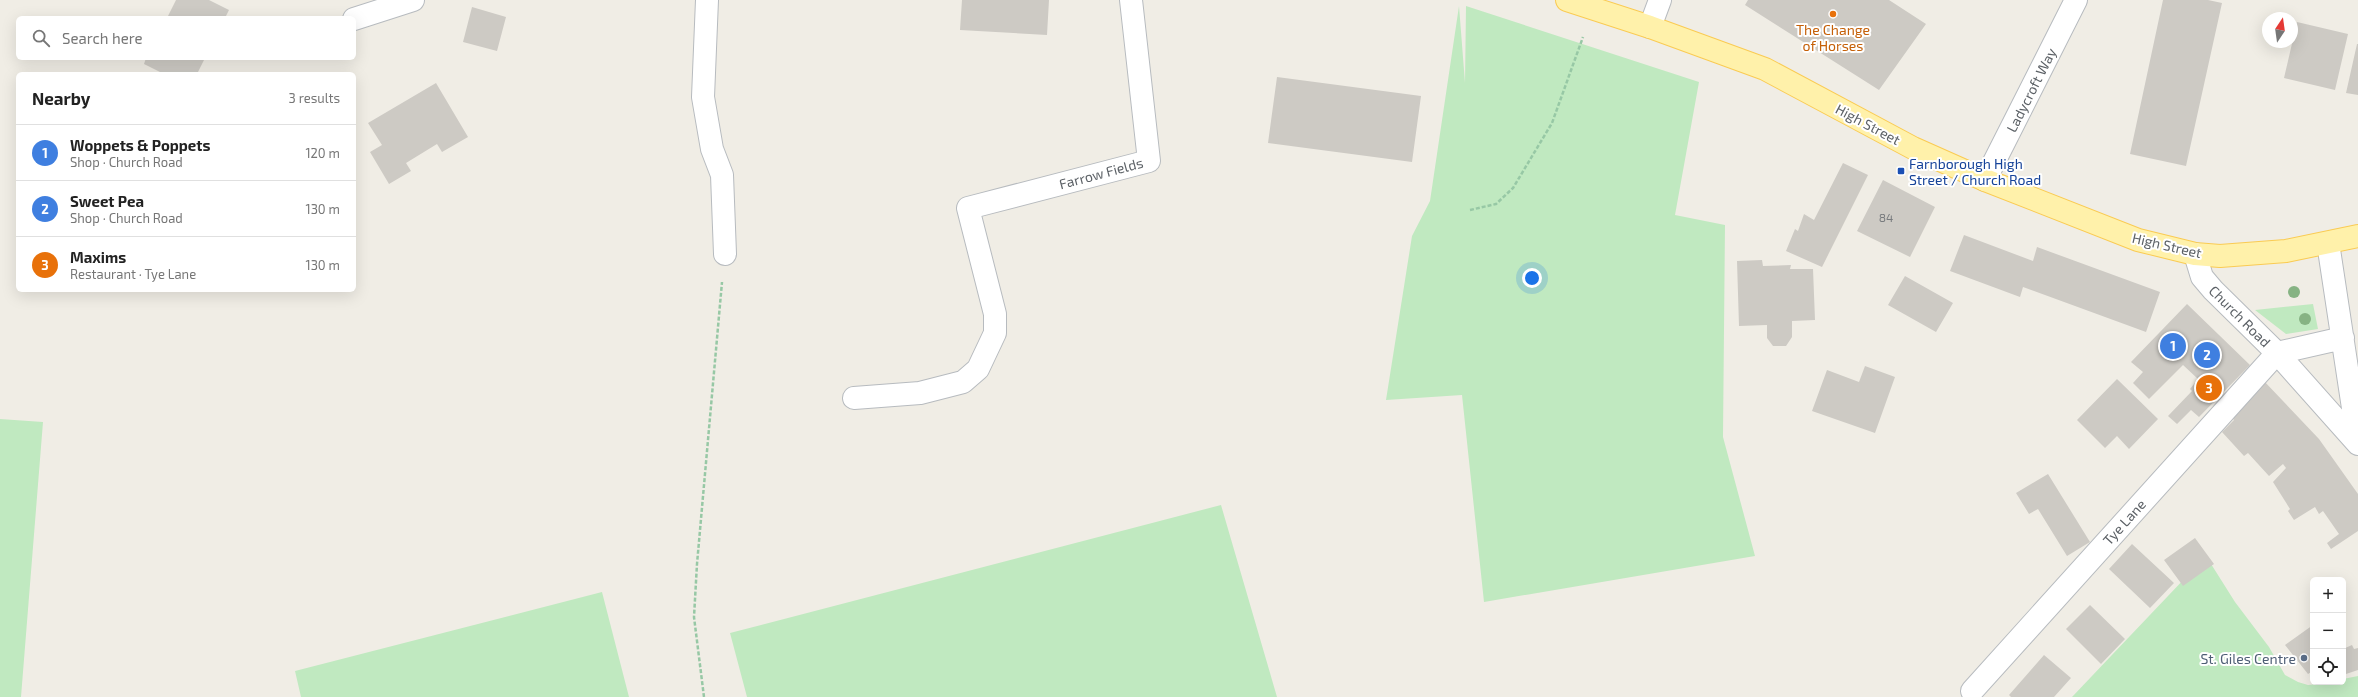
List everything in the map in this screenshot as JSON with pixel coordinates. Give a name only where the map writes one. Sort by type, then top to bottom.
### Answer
[{"type":"main road","name":"High Street","points":[[1567,0],[1650,27],[1765,69],[1913,148],[1985,180],[2112,231],[2169,249],[2195,254],[2253,255],[2328,243],[2358,236]]},
{"type":"street","points":[[356,18],[413,0]]},
{"type":"street","points":[[707,0],[703,97],[712,149],[722,175],[725,254]]},
{"type":"street","name":"Farrow Fields","points":[[854,398],[920,393],[963,382],[978,369],[995,333],[995,314],[968,208],[1149,161],[1131,0]]},
{"type":"street","points":[[1650,27],[1660,0]]},
{"type":"street","name":"Ladycroft Way","points":[[1985,180],[2076,0]]},
{"type":"street","name":"Church Road","points":[[2328,243],[2343,338],[2352,364],[2358,442]]},
{"type":"street","name":"Church Road","points":[[2195,254],[2202,277],[2278,353],[2358,442]]},
{"type":"street","name":"Church Road","points":[[2278,353],[2343,338]]},
{"type":"street","name":"Tye Lane","points":[[1972,691],[2278,353]]},
{"type":"path","points":[[1470,210],[1496,204],[1514,188],[1552,123],[1594,8]]},
{"type":"path","points":[[704,697],[694,617],[697,564],[725,254]]},
{"type":"green space","points":[[1459,6],[1465,83],[1466,6],[1699,82],[1675,215],[1725,225],[1723,437],[1755,556],[1484,602],[1462,395],[1386,400],[1412,236],[1430,201]]},
{"type":"green space","points":[[2313,304],[2318,329],[2286,334],[2255,310]]},
{"type":"green space","points":[[0,419],[43,422],[21,697],[0,697]]},
{"type":"green space","points":[[1221,505],[1277,697],[747,697],[730,633]]},
{"type":"green space","points":[[2206,556],[2235,602],[2269,647],[2285,675],[2298,682],[2308,685],[2346,685],[2346,678],[2358,676],[2358,697],[2072,697]]},
{"type":"green space","points":[[602,592],[629,697],[301,697],[295,671]]},
{"type":"building","points":[[176,0],[209,0],[229,10],[226,16],[168,16]]},
{"type":"building","points":[[962,0],[1049,0],[1047,35],[960,30]]},
{"type":"building","points":[[1748,0],[1889,0],[1926,24],[1879,90],[1745,5]]},
{"type":"building","points":[[2163,0],[2208,0],[2222,3],[2186,166],[2130,154]]},
{"type":"building","points":[[472,7],[506,17],[497,51],[463,42]]},
{"type":"building","points":[[2298,22],[2348,34],[2335,90],[2284,78],[2291,48],[2298,48]]},
{"type":"building","points":[[2358,44],[2358,95],[2346,93]]},
{"type":"building","points":[[145,60],[204,60],[198,72],[160,72],[144,64]]},
{"type":"building","points":[[1277,77],[1421,96],[1412,162],[1268,143]]},
{"type":"building","points":[[436,83],[468,137],[442,152],[437,144],[406,163],[411,171],[389,184],[370,152],[382,145],[368,123]]},
{"type":"building","points":[[1843,163],[1868,175],[1822,267],[1786,251],[1795,229],[1798,231],[1804,214],[1814,220]]},
{"type":"building","points":[[1883,180],[1935,207],[1910,257],[1857,231]]},
{"type":"building","points":[[1964,235],[2033,261],[2037,247],[2160,292],[2146,332],[2023,287],[2020,297],[1950,271]]},
{"type":"building","points":[[1762,260],[1763,266],[1791,265],[1790,269],[1813,269],[1815,320],[1792,321],[1792,337],[1786,346],[1773,346],[1767,338],[1767,325],[1739,326],[1737,261]]},
{"type":"building","points":[[1905,276],[1953,303],[1936,332],[1888,305]]},
{"type":"building","points":[[2187,304],[2250,365],[2199,417],[2191,410],[2177,424],[2168,416],[2192,391],[2190,389],[2198,379],[2183,365],[2149,399],[2133,383],[2143,372],[2131,362]]},
{"type":"building","points":[[1865,366],[1895,377],[1875,433],[1812,411],[1827,370],[1859,382]]},
{"type":"building","points":[[2117,379],[2158,419],[2129,449],[2117,436],[2105,448],[2077,420]]},
{"type":"building","points":[[2263,380],[2319,439],[2358,494],[2358,531],[2331,549],[2327,543],[2339,534],[2323,511],[2319,514],[2315,507],[2294,520],[2288,511],[2290,509],[2273,482],[2286,468],[2283,464],[2269,476],[2248,453],[2244,456],[2222,432],[2234,420],[2231,416]]},
{"type":"building","points":[[2048,474],[2090,542],[2067,556],[2038,509],[2029,514],[2016,493]]},
{"type":"building","points":[[2195,538],[2214,564],[2183,586],[2164,560]]},
{"type":"building","points":[[2132,544],[2174,583],[2150,608],[2109,569]]},
{"type":"building","points":[[2090,605],[2125,639],[2101,664],[2066,629]]},
{"type":"building","name":"St. Giles Centre","points":[[2310,627],[2310,673],[2308,674],[2285,645]]},
{"type":"building","points":[[2352,645],[2354,649],[2358,648],[2358,670],[2346,674],[2346,649]]},
{"type":"building","points":[[2044,655],[2071,678],[2054,697],[2011,697],[2009,695]]},
{"type":"place","name":"The Change of Horses","points":[[1833,14]]},
{"type":"place","name":"Farnborough High Street / Church Road","points":[[1901,171]]},
{"type":"place","name":"Woppets & Poppets","points":[[2173,346]]},
{"type":"place","name":"Sweet Pea","points":[[2207,355]]},
{"type":"place","name":"Maxims","points":[[2209,388]]},
{"type":"place","name":"St. Giles Centre","points":[[2304,658]]}]
